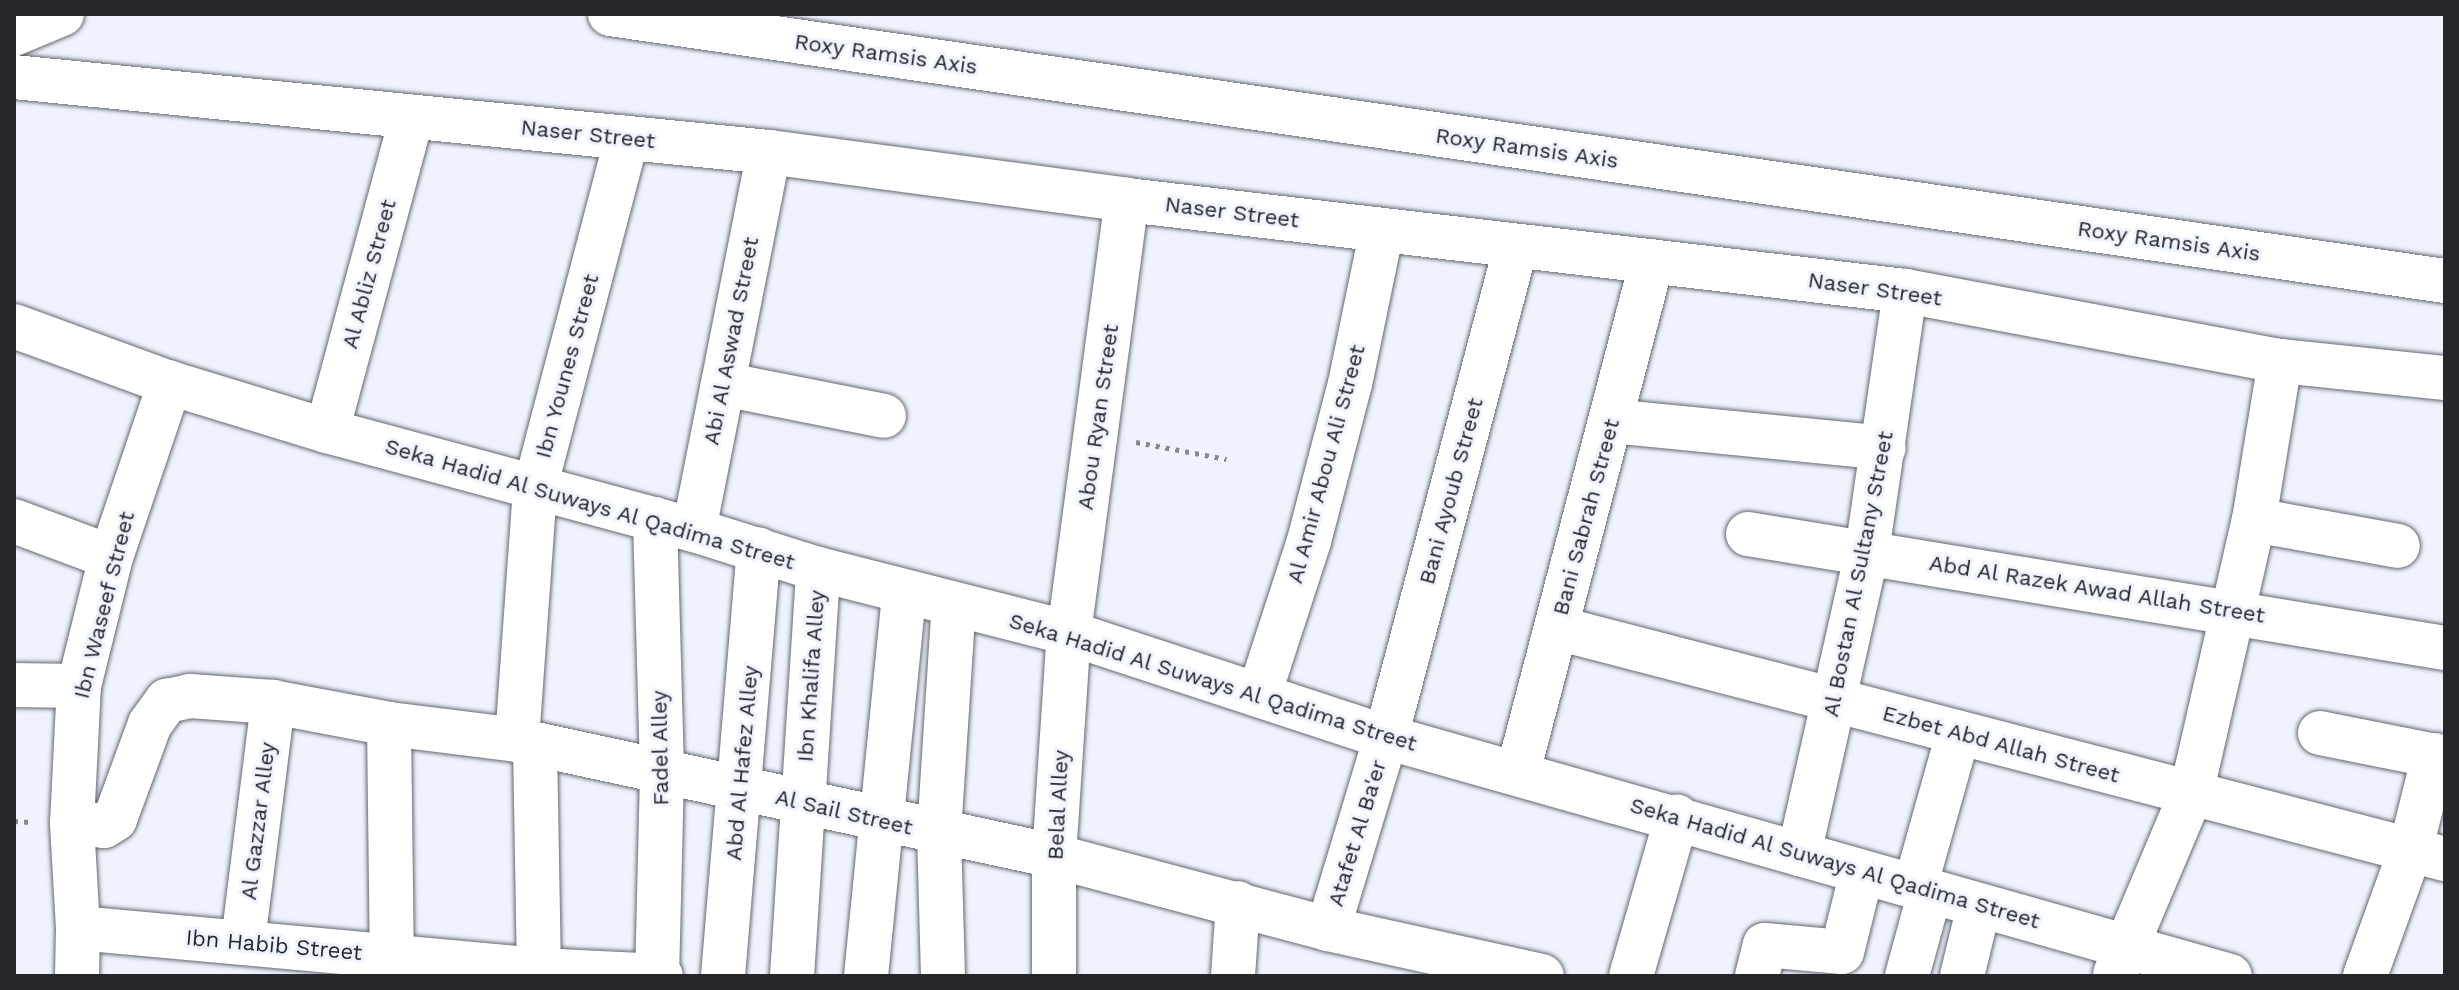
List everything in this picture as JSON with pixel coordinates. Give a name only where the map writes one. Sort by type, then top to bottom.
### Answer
[{"type":"street","points":[[14,34],[62,14]]},
{"type":"street","name":"Roxy Ramsis Axis","points":[[610,14],[2445,281]]},
{"type":"street","name":"Naser Street","points":[[14,77],[769,152],[1127,200],[1905,291],[2280,361],[2445,378]]},
{"type":"street","name":"Al Abliz Street","points":[[327,431],[412,117]]},
{"type":"street","name":"Ibn Younes Street","points":[[539,973],[526,742],[535,488],[627,138]]},
{"type":"street","name":"Abi Al Aswad Street","points":[[675,525],[723,384],[769,152]]},
{"type":"street","name":"Abou Ryan Street","points":[[1069,633],[1127,200]]},
{"type":"street","name":"Al Amir Abou Ali Street","points":[[1259,695],[1316,512],[1350,384],[1382,230]]},
{"type":"street","name":"Bani Ayoub Street","points":[[1386,737],[1516,246]]},
{"type":"street","name":"Bani Sabrah Street","points":[[1518,772],[1652,261]]},
{"type":"street","name":"Al Bostan Al Sultany Street","points":[[1799,854],[1867,552],[1905,291]]},
{"type":"street","name":"Seka Hadid Al Suways Al Qadima Street","points":[[14,326],[170,383],[327,431],[675,525],[818,569],[1069,633],[1386,737],[1677,817],[1979,906],[2121,962],[2230,976]]},
{"type":"street","points":[[2121,962],[2191,794],[2254,520],[2280,361]]},
{"type":"street","name":"Ibn Waseef Street","points":[[77,976],[78,928],[72,823],[79,686],[111,557],[170,383]]},
{"type":"street","points":[[723,384],[884,416]]},
{"type":"street","points":[[1611,421],[1884,448]]},
{"type":"street","points":[[2254,520],[2398,546]]},
{"type":"street","points":[[14,521],[111,557]]},
{"type":"street","name":"Fadel Alley","points":[[659,976],[662,774],[675,525]]},
{"type":"street","name":"Abd Al Razek Awad Allah Street","points":[[1748,534],[2445,648]]},
{"type":"street","name":"Abd Al Hafez Alley","points":[[723,976],[759,550]]},
{"type":"street","name":"Ibn Khalifa Alley","points":[[792,976],[818,569]]},
{"type":"street","points":[[866,976],[904,592]]},
{"type":"street","points":[[943,976],[939,833],[954,604]]},
{"type":"street","name":"Ezbet Abd Allah Street","points":[[1557,628],[2428,855]]},
{"type":"street","name":"Belal Alley","points":[[1054,976],[1054,856],[1069,633]]},
{"type":"street","points":[[14,685],[79,686]]},
{"type":"street","name":"Al Sail Street","points":[[72,823],[104,826],[115,819],[150,724],[167,701],[176,697],[273,702],[389,724],[526,742],[662,774],[1054,856],[1328,929],[1542,976]]},
{"type":"street","name":"Al Gazzar Alley","points":[[262,954],[273,702]]},
{"type":"street","points":[[389,724],[392,956]]},
{"type":"street","points":[[2320,733],[2440,756],[2428,855],[2365,976]]},
{"type":"street","points":[[1907,976],[1958,734]]},
{"type":"street","name":"Atafet Al Ba'er","points":[[1328,929],[1386,737]]},
{"type":"street","points":[[1631,976],[1677,817]]},
{"type":"street","points":[[1757,976],[1765,945],[1842,952],[1862,872]]},
{"type":"street","points":[[1233,976],[1238,903]]},
{"type":"street","points":[[1962,976],[1979,906]]},
{"type":"street","name":"Ibn Habib Street","points":[[78,928],[262,954],[392,956],[539,973],[659,976]]},
{"type":"path","points":[[1096,434],[1226,459]]}]
